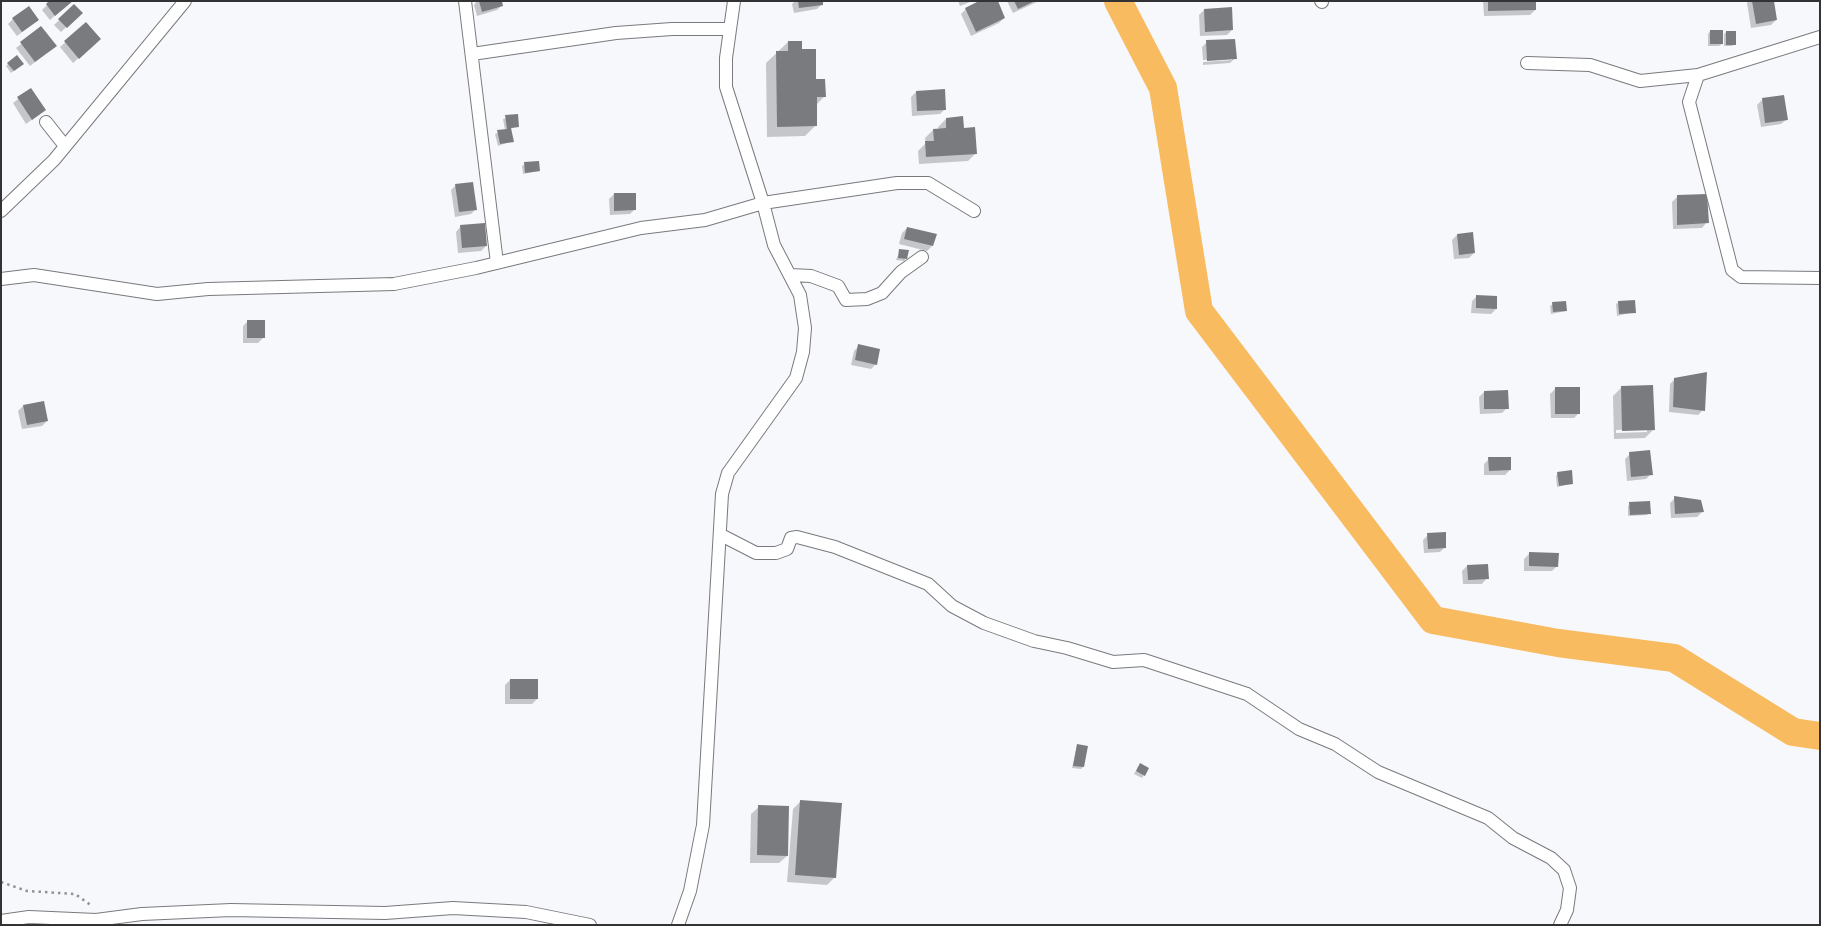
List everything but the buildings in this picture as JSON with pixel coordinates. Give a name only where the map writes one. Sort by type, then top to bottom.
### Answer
[{"type":"street","points":[[1,211],[65,146],[185,1]]},
{"type":"street","points":[[465,1],[497,263]]},
{"type":"street","points":[[678,925],[690,891],[703,825],[715,640],[715,588],[721,535],[722,494],[728,473],[796,378],[803,352],[805,328],[800,295],[774,245],[763,203],[726,87],[726,58],[734,1]]},
{"type":"street","points":[[472,54],[616,33],[672,29],[730,29]]},
{"type":"street","points":[[1527,63],[1590,65],[1640,81],[1698,75],[1820,37]]},
{"type":"street","points":[[1698,75],[1689,102],[1732,270],[1741,277],[1820,278]]},
{"type":"street","points":[[46,122],[65,146]]},
{"type":"street","points":[[1,279],[34,275],[157,294],[208,289],[394,284],[497,263],[640,228],[705,220],[763,203],[897,183],[928,183],[974,211]]},
{"type":"street","points":[[790,275],[811,276],[838,286],[846,300],[867,299],[882,293],[901,272],[922,257]]},
{"type":"street","points":[[721,535],[756,553],[776,553],[787,549],[791,538],[797,537],[835,547],[928,584],[952,606],[984,623],[1034,641],[1067,648],[1113,662],[1144,660],[1247,694],[1299,729],[1335,744],[1378,772],[1488,818],[1513,838],[1551,858],[1564,870],[1570,888],[1567,910],[1560,925]]},
{"type":"street","points":[[1,921],[29,917],[115,921],[231,910],[385,913],[453,908],[526,912],[590,925]]},
{"type":"path","points":[[1,882],[27,891],[74,894],[115,921]]},
{"type":"waterway","points":[[1118,1],[1163,88],[1199,311],[1433,620],[1558,643],[1674,658],[1793,732],[1820,736]]}]
